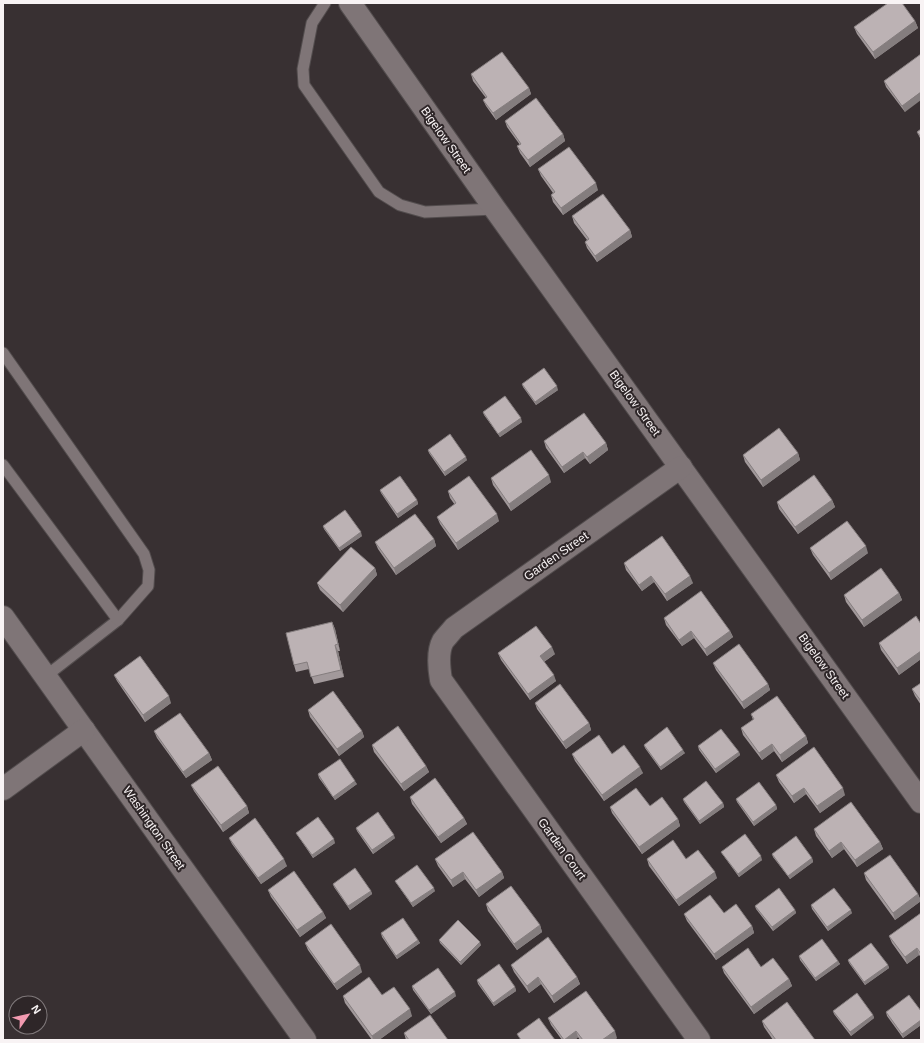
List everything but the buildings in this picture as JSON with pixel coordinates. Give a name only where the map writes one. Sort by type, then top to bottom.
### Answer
[{"type":"street","name":"Bigelow Street","points":[[350,3],[495,209],[921,802]]},
{"type":"street","name":"Garden Street","points":[[440,652],[443,642],[454,628],[681,467]]},
{"type":"street","name":"Washington Street","points":[[3,617],[306,1040]]},
{"type":"street","name":"Garden Court","points":[[440,652],[439,668],[441,680],[699,1040]]},
{"type":"street","points":[[3,789],[84,730]]},
{"type":"lane","points":[[325,3],[312,23],[303,69],[304,85],[379,192],[400,205],[425,212],[495,209]]},
{"type":"lane","points":[[3,353],[144,554],[150,570],[148,586],[118,620],[46,676]]},
{"type":"lane","points":[[3,465],[118,620]]}]
